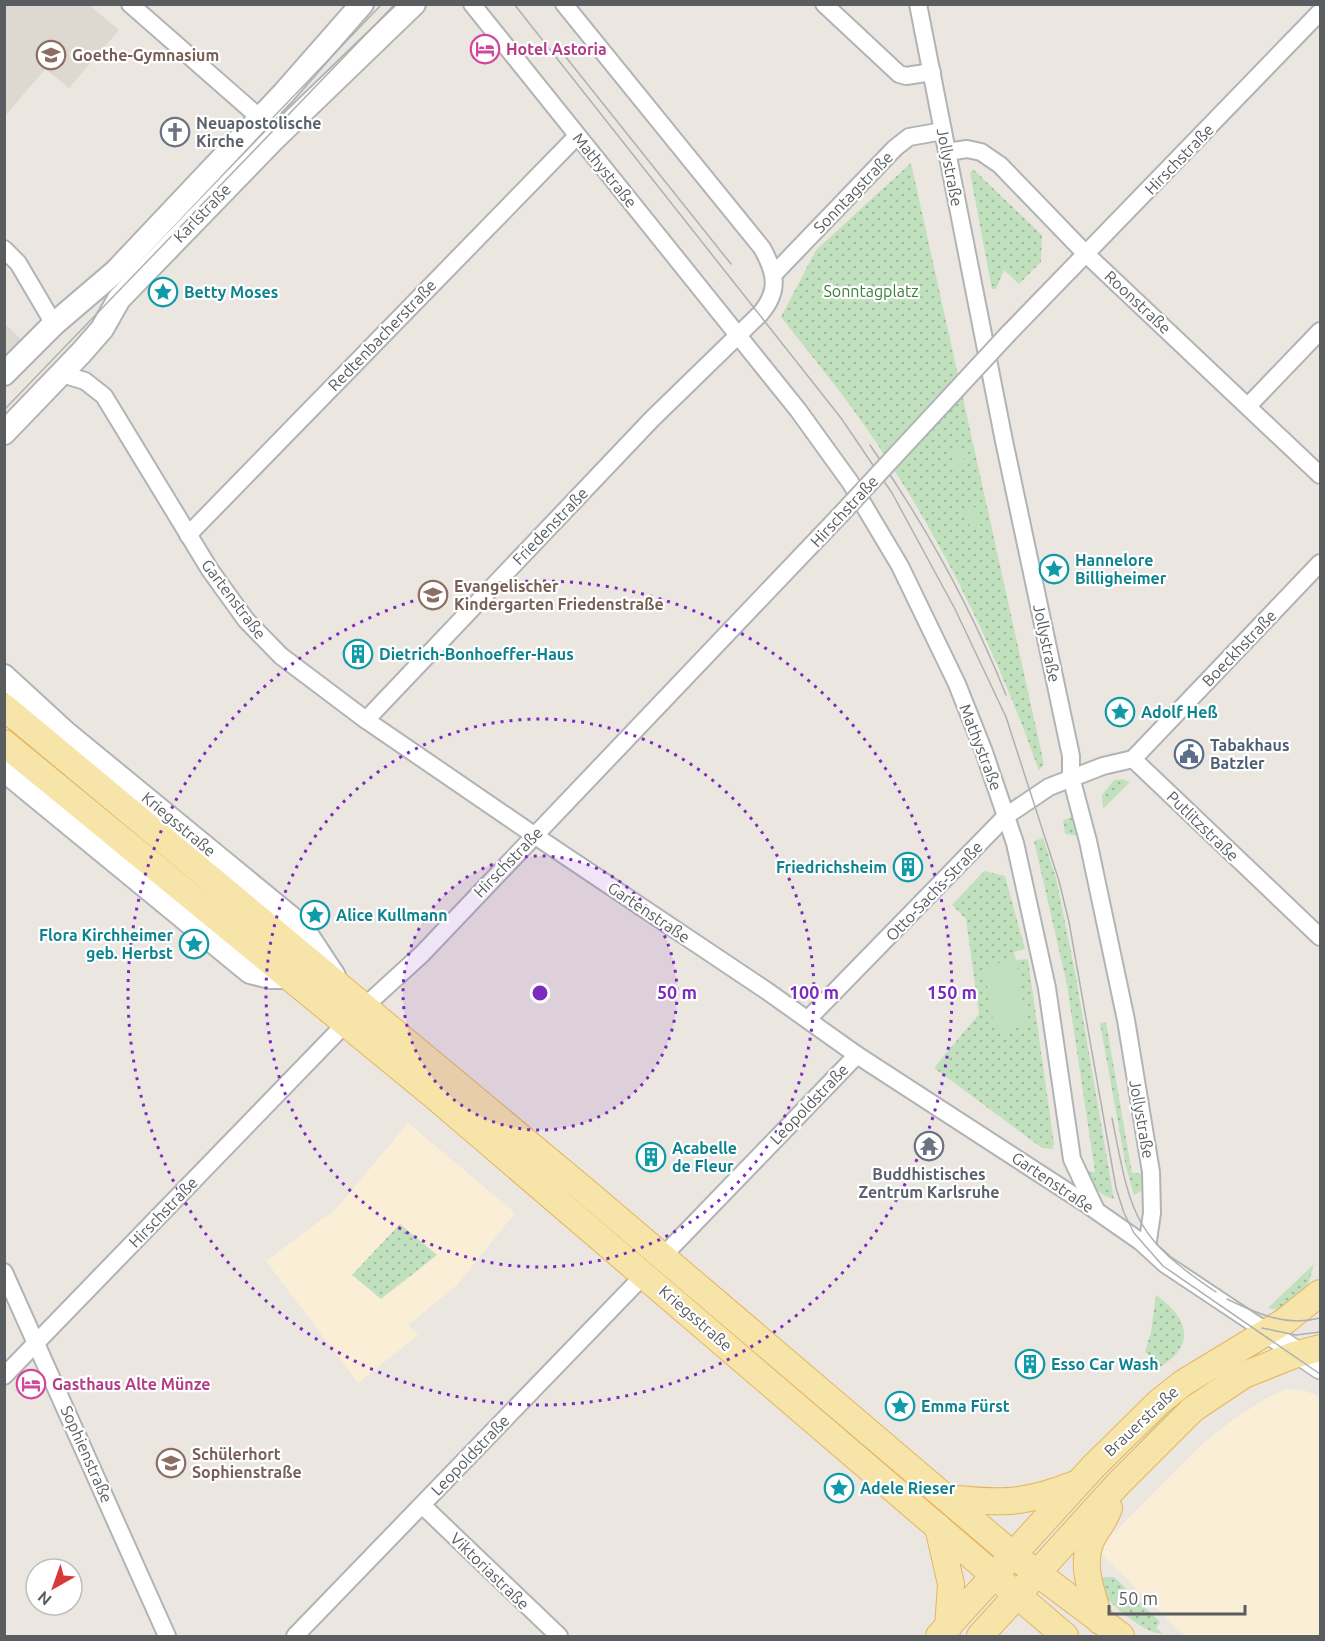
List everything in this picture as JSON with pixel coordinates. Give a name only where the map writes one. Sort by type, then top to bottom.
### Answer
[{"type":"main road","name":"Karlstraße","points":[[4,374],[54,324],[116,271],[260,118],[362,4]]},
{"type":"main road","name":"Karlstraße","points":[[4,433],[102,329],[119,299],[274,139],[414,4]]},
{"type":"main road","name":"Kriegsstraße","points":[[4,675],[66,733],[301,926],[332,994],[355,1015],[654,1265],[947,1498],[1013,1555],[1121,1636]]},
{"type":"main road","points":[[4,707],[332,994]]},
{"type":"main road","points":[[4,743],[290,977],[332,994]]},
{"type":"main road","points":[[4,770],[250,972],[270,977],[290,977]]},
{"type":"main road","name":"Kriegsstraße","points":[[355,1015],[403,1038],[938,1527],[1065,1636]]},
{"type":"main road","name":"Brauerstraße","points":[[944,1632],[1081,1481],[1159,1402],[1184,1383],[1267,1332],[1320,1293]]},
{"type":"main road","name":"Brauerstraße","points":[[980,1636],[1116,1485],[1167,1433],[1203,1401],[1244,1375],[1310,1351]]},
{"type":"main road","points":[[947,1498],[1011,1503],[1040,1497],[1081,1481]]},
{"type":"main road","points":[[1100,1621],[1089,1583],[1086,1557],[1095,1532],[1106,1521],[1116,1485]]},
{"type":"main road","points":[[938,1527],[951,1584],[944,1632]]},
{"type":"street","points":[[130,4],[260,118]]},
{"type":"street","name":"Mathystraße","points":[[472,4],[738,335],[830,454],[895,556],[957,684],[1006,816],[1036,932],[1072,1159],[1081,1183],[1097,1211]]},
{"type":"street","points":[[564,4],[762,249],[774,274],[773,296],[760,314],[738,335]]},
{"type":"street","points":[[824,4],[899,74],[906,76],[932,72]]},
{"type":"street","name":"Jollystraße","points":[[918,4],[1007,453],[1071,756],[1071,777],[1088,841],[1126,1020],[1151,1173],[1152,1213],[1147,1247]]},
{"type":"street","name":"Hirschstraße","points":[[4,1376],[355,1015],[422,954],[776,586],[1008,334],[1316,14]]},
{"type":"street","name":"Sonntagstraße","points":[[774,274],[895,148],[909,137],[943,131]]},
{"type":"street","name":"Redtenbacherstraße","points":[[188,535],[578,136]]},
{"type":"street","name":"Roonstraße","points":[[947,152],[967,149],[981,152],[1000,165],[1085,253],[1320,475]]},
{"type":"street","points":[[4,249],[18,263],[54,324]]},
{"type":"street","points":[[1248,406],[1320,331]]},
{"type":"street","name":"Friedenstraße","points":[[366,720],[652,419],[738,335]]},
{"type":"street","name":"Gartenstraße","points":[[62,374],[86,381],[105,396],[188,535],[246,620],[269,644],[366,720],[857,1054],[1050,1179],[1147,1247],[1165,1264],[1267,1332],[1310,1351],[1320,1368]]},
{"type":"street","name":"Boeckhstraße","points":[[1133,759],[1320,563]]},
{"type":"street","points":[[1071,777],[1133,759]]},
{"type":"street","name":"Putlitzstraße","points":[[1133,759],[1320,937]]},
{"type":"street","name":"Otto-Sachs-Straße","points":[[808,1019],[1006,816],[1034,796],[1071,777]]},
{"type":"street","name":"Leopoldstraße","points":[[296,1636],[857,1054]]},
{"type":"street","name":"Sophienstraße","points":[[4,1272],[167,1636]]},
{"type":"street","name":"Viktoriastraße","points":[[422,1505],[559,1636]]},
{"type":"shaded area","name":"Goethe-Gymnasium","points":[[5,4],[89,5],[119,30],[69,88],[45,69],[5,116]]},
{"type":"shaded area","points":[[5,324],[22,340],[5,359]]},
{"type":"shaded area","points":[[408,1123],[515,1213],[457,1285],[408,1325],[418,1335],[358,1383],[266,1261],[337,1208]]},
{"type":"shaded area","points":[[1288,1389],[1303,1390],[1320,1397],[1320,1636],[1185,1636],[1097,1550],[1200,1446],[1234,1419],[1270,1396]]},
{"type":"green space","name":"Sonntagplatz","points":[[911,163],[1044,764],[1039,771],[1004,680],[940,547],[862,422],[781,317],[816,250]]},
{"type":"green space","points":[[973,169],[1042,235],[1041,262],[1019,284],[1004,270],[996,289],[992,289],[970,173]]},
{"type":"green space","points":[[961,449],[966,468],[955,471],[951,451]]},
{"type":"green space","points":[[977,507],[981,528],[971,531],[966,509]]},
{"type":"green space","points":[[1122,779],[1130,782],[1103,809],[1102,795],[1114,780]]},
{"type":"green space","points":[[1075,816],[1079,836],[1065,834],[1063,820]]},
{"type":"green space","points":[[1043,838],[1056,878],[1075,972],[1114,1199],[1096,1189],[1084,1171],[1095,1172],[1067,985],[1034,841]]},
{"type":"green space","points":[[984,871],[1005,876],[1025,949],[1014,952],[1016,960],[1028,959],[1054,1144],[1052,1149],[1042,1148],[934,1068],[979,1014],[966,919],[952,905]]},
{"type":"green space","points":[[1016,960],[1027,1026],[995,1032],[984,966]]},
{"type":"green space","points":[[1106,1022],[1132,1173],[1145,1174],[1145,1189],[1134,1195],[1126,1167],[1100,1023]]},
{"type":"green space","points":[[400,1224],[437,1255],[381,1299],[352,1275]]},
{"type":"green space","points":[[1314,1264],[1307,1289],[1278,1310],[1268,1308]]},
{"type":"green space","points":[[1156,1295],[1175,1312],[1184,1331],[1184,1340],[1180,1349],[1160,1367],[1145,1351],[1151,1332]]},
{"type":"green space","points":[[1240,1359],[1246,1364],[1050,1540],[1159,1421],[1187,1395]]},
{"type":"green space","points":[[1095,1577],[1114,1577],[1160,1622],[1156,1628],[1162,1633],[1156,1633],[1140,1626],[1123,1613],[1104,1595]]},
{"type":"tram line","points":[[263,128],[382,4]]},
{"type":"tram line","points":[[4,410],[395,4]]},
{"type":"tram line","points":[[514,4],[841,418],[892,493],[955,609],[1006,717],[1059,881],[1069,922],[1116,1188],[1124,1213],[1134,1233],[1163,1266],[1320,1374]]},
{"type":"tram line","points":[[557,46],[731,264]]},
{"type":"tram line","points":[[870,445],[928,535],[945,566],[978,630],[1006,695]]},
{"type":"tram line","points":[[1112,1118],[1124,1178],[1140,1220],[1151,1238],[1167,1255],[1216,1292]]},
{"type":"tram line","points":[[1227,1299],[1272,1318],[1295,1321],[1320,1318]]},
{"type":"tram line","points":[[1262,1328],[1296,1335],[1320,1332]]},
{"type":"place","name":"Hotel Astoria","points":[[485,49]]},
{"type":"place","name":"Goethe-Gymnasium","points":[[51,55]]},
{"type":"place","name":"Neuapostolische Kirche","points":[[175,132]]},
{"type":"place","name":"Betty Moses","points":[[163,292]]},
{"type":"place","name":"Hannelore Billigheimer","points":[[1054,569]]},
{"type":"place","name":"Evangelischer Kindergarten Friedenstraße","points":[[433,595]]},
{"type":"place","name":"Dietrich-Bonhoeffer-Haus","points":[[358,654]]},
{"type":"place","name":"Adolf Heß","points":[[1120,712]]},
{"type":"place","name":"Tabakhaus Batzler","points":[[1189,754]]},
{"type":"place","name":"Friedrichsheim","points":[[908,867]]},
{"type":"place","name":"Alice Kullmann","points":[[315,915]]},
{"type":"place","name":"Flora Kirchheimer geb. Herbst","points":[[194,944]]},
{"type":"place","name":"Buddhistisches Zentrum Karlsruhe","points":[[929,1146]]},
{"type":"place","name":"Acabelle de Fleur","points":[[651,1157]]},
{"type":"place","name":"Esso Car Wash","points":[[1030,1364]]},
{"type":"place","name":"Gasthaus Alte Münze","points":[[31,1384]]},
{"type":"place","name":"Emma Fürst","points":[[900,1406]]},
{"type":"place","name":"Schülerhort Sophienstraße","points":[[171,1463]]},
{"type":"place","name":"Adele Rieser","points":[[839,1488]]}]
